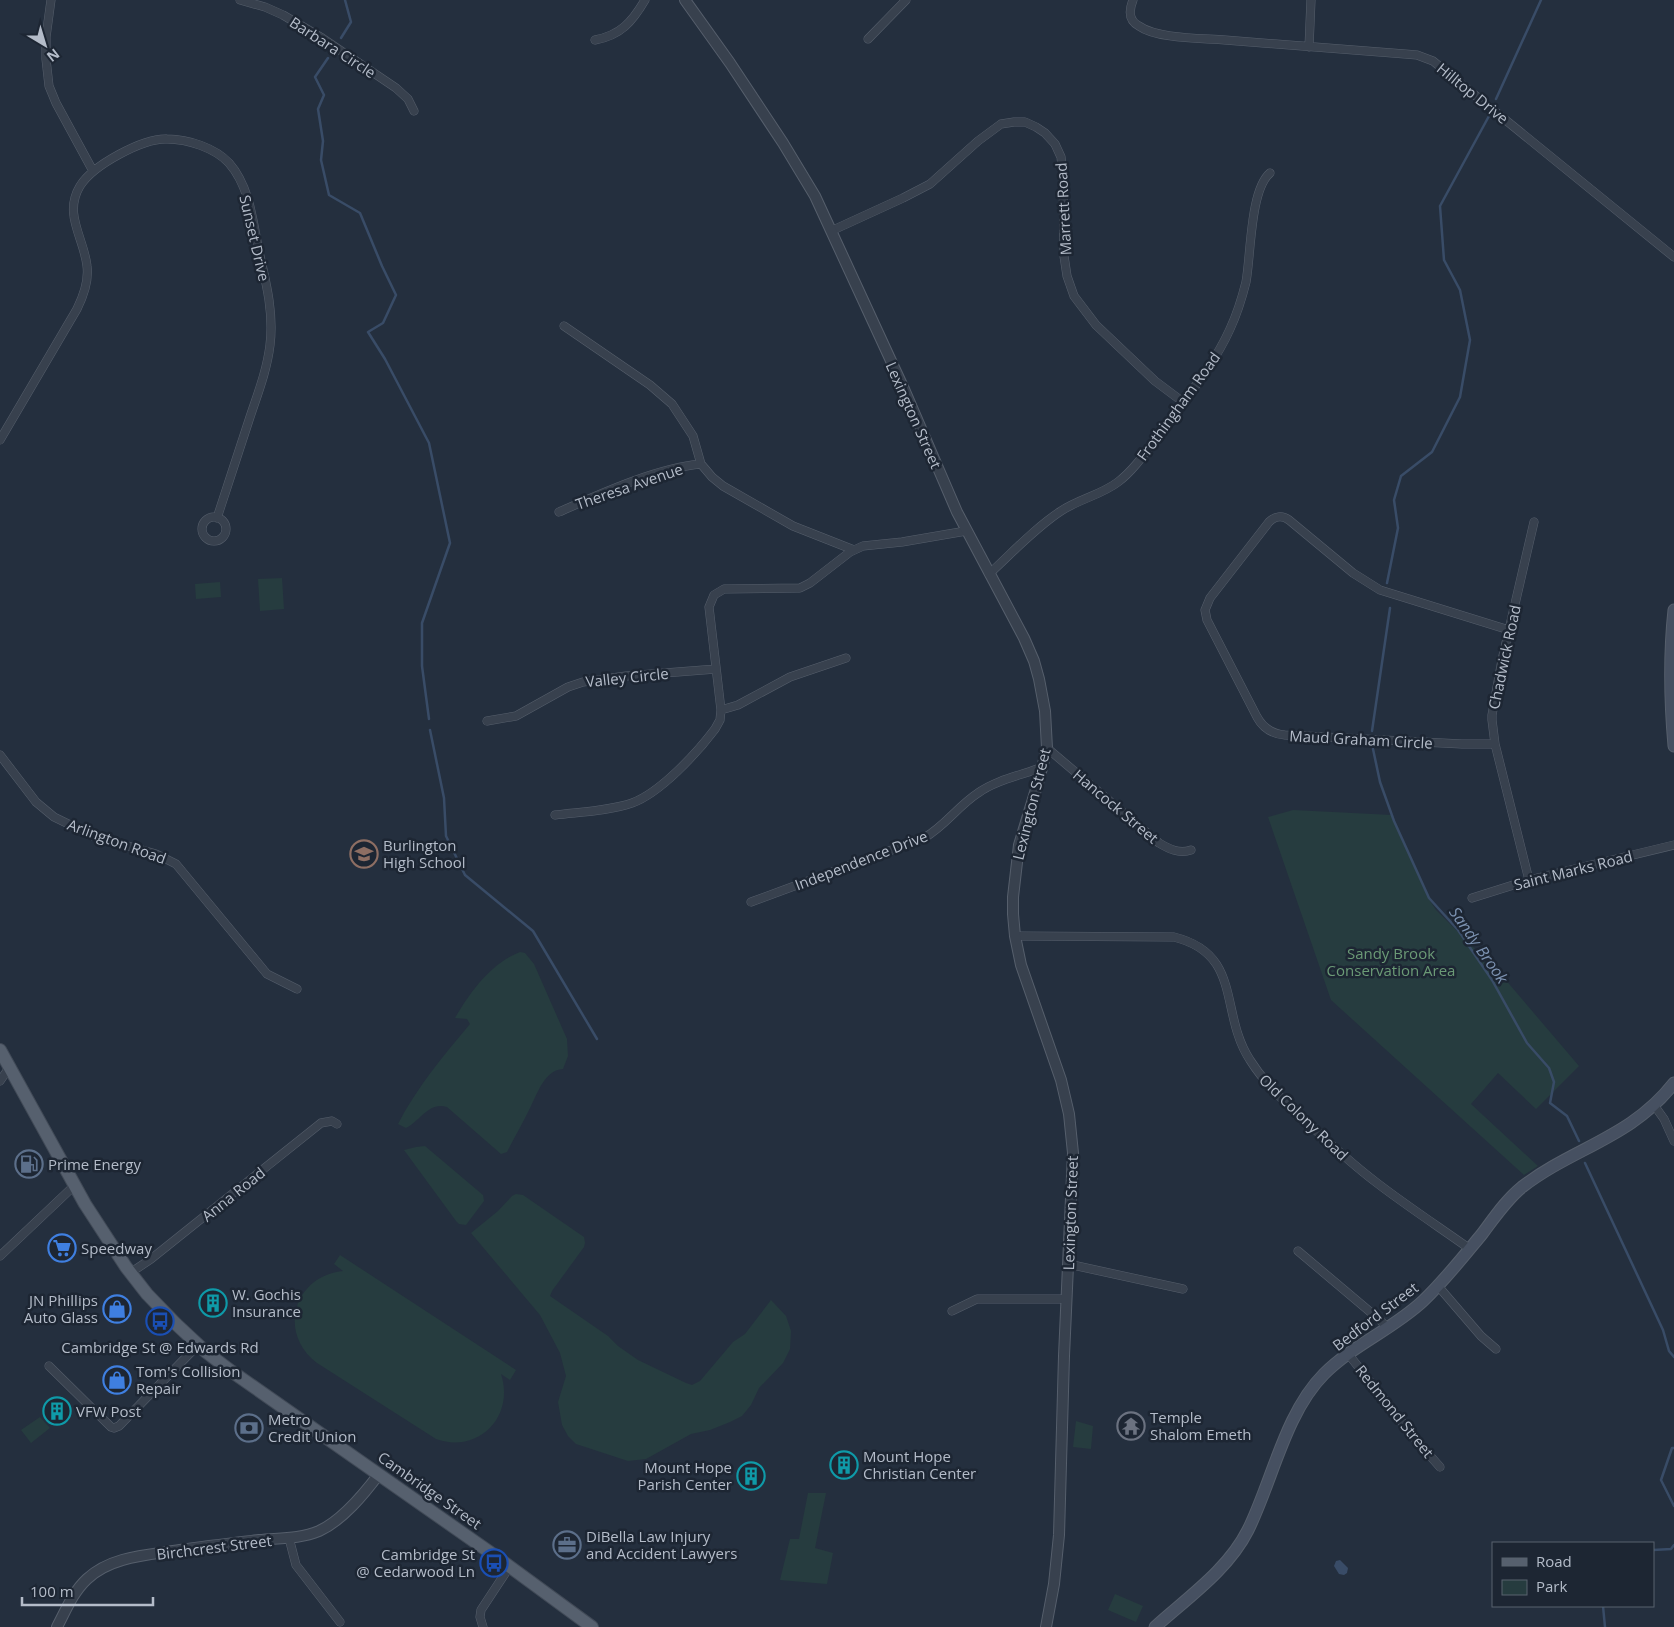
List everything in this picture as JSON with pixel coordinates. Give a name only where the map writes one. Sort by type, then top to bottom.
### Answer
[{"type":"main road","points":[[1674,610],[1670,678],[1674,746]]},
{"type":"main road","name":"Cambridge Street","points":[[0,1050],[5,1068],[98,1225],[130,1273],[165,1313],[198,1345],[231,1371],[510,1566],[592,1627]]},
{"type":"main road","name":"Bedford Street","points":[[1155,1627],[1208,1580],[1235,1551],[1248,1532],[1278,1455],[1311,1389],[1324,1374],[1388,1329],[1438,1286],[1520,1188],[1549,1168],[1628,1126],[1654,1105],[1674,1083]]},
{"type":"street","points":[[51,0],[46,37],[49,86],[56,103],[93,171]]},
{"type":"street","name":"Barbara Circle","points":[[240,0],[265,7],[322,38],[400,92],[408,99],[414,111]]},
{"type":"street","points":[[595,40],[617,33],[632,19],[646,0]]},
{"type":"street","name":"Lexington Street","points":[[685,0],[783,143],[815,196],[966,531],[1024,638],[1034,661],[1045,711],[1047,748],[1017,858],[1013,897],[1015,936],[1026,981],[1061,1080],[1073,1153],[1059,1535],[1054,1584],[1046,1627]]},
{"type":"street","points":[[868,39],[906,0]]},
{"type":"street","name":"Hilltop Drive","points":[[1133,0],[1130,14],[1131,19],[1136,25],[1151,32],[1191,37],[1405,54],[1433,62],[1674,257]]},
{"type":"street","points":[[1309,47],[1311,0]]},
{"type":"street","name":"Marrett Road","points":[[831,230],[930,184],[978,141],[1001,124],[1025,122],[1036,126],[1055,144],[1061,156],[1064,256],[1067,276],[1074,296],[1096,326],[1155,381],[1183,402]]},
{"type":"street","name":"Sunset Drive","points":[[0,440],[77,309],[83,295],[87,280],[87,265],[74,224],[73,208],[78,190],[84,180],[93,171],[122,154],[158,139],[172,139],[204,147],[224,158],[235,171],[247,196],[269,301],[271,322],[270,344],[263,376],[218,518]]},
{"type":"street","name":"Frothingham Road","points":[[989,574],[1060,511],[1119,482],[1134,467],[1183,402],[1221,346],[1238,308],[1250,258],[1256,202],[1260,187],[1265,178],[1270,174]]},
{"type":"street","points":[[564,326],[650,385],[672,404],[693,436],[701,464],[712,477],[740,496],[793,526],[854,550]]},
{"type":"street","name":"Theresa Avenue","points":[[558,512],[655,474],[682,466],[701,464]]},
{"type":"street","name":"Maud Graham Circle","points":[[1495,744],[1462,744],[1274,733],[1256,717],[1208,622],[1205,608],[1210,598],[1268,522],[1273,518],[1281,517],[1289,520],[1362,580],[1380,590],[1509,630]]},
{"type":"street","name":"Chadwick Road","points":[[1530,880],[1495,744],[1492,720],[1502,660],[1534,522]]},
{"type":"street","points":[[555,815],[624,805],[637,801],[656,790],[712,734],[718,724],[721,710],[709,607],[711,599],[716,592],[729,588],[800,588],[810,583],[854,550],[863,546],[902,542],[966,531]]},
{"type":"street","points":[[721,710],[738,705],[790,677],[846,658]]},
{"type":"street","name":"Valley Circle","points":[[487,721],[516,716],[568,687],[583,682],[626,676],[716,669]]},
{"type":"street","name":"Hancock Street","points":[[1047,748],[1159,843],[1168,849],[1178,852],[1190,850]]},
{"type":"street","name":"Arlington Road","points":[[0,755],[36,802],[54,818],[94,836],[156,854],[176,864],[267,974],[296,989]]},
{"type":"street","name":"Independence Drive","points":[[751,902],[924,838],[938,829],[983,789],[1043,767]]},
{"type":"street","name":"Saint Marks Road","points":[[1472,898],[1530,880],[1674,845]]},
{"type":"street","name":"Old Colony Road","points":[[1015,936],[1174,937],[1196,944],[1216,961],[1223,978],[1245,1052],[1258,1072],[1276,1093],[1336,1150],[1377,1183],[1470,1248]]},
{"type":"street","points":[[0,1081],[5,1068]]},
{"type":"street","points":[[1654,1105],[1664,1119],[1674,1141]]},
{"type":"street","name":"Anna Road","points":[[130,1273],[151,1259],[321,1123],[332,1121],[337,1124]]},
{"type":"street","points":[[0,1256],[74,1185]]},
{"type":"street","points":[[1298,1251],[1388,1329]]},
{"type":"street","points":[[1068,1264],[1183,1289]]},
{"type":"street","points":[[1438,1286],[1496,1349]]},
{"type":"street","points":[[952,1311],[977,1299],[1067,1300]]},
{"type":"street","points":[[49,1366],[114,1428],[119,1426],[198,1345]]},
{"type":"street","name":"Redmond Street","points":[[1349,1355],[1440,1467]]},
{"type":"street","name":"Birchcrest Street","points":[[58,1627],[68,1605],[79,1588],[96,1571],[110,1564],[134,1557],[289,1538],[313,1533],[330,1524],[355,1501],[379,1474]]},
{"type":"street","points":[[289,1538],[293,1558],[297,1566],[340,1622]]},
{"type":"street","points":[[483,1627],[480,1617],[481,1610],[510,1566]]},
{"type":"green space","points":[[282,578],[284,609],[260,611],[258,579]]},
{"type":"green space","points":[[220,582],[221,597],[196,599],[195,584]]},
{"type":"green space","name":"Sandy Brook Conservation Area","points":[[1293,810],[1392,815],[1427,896],[1436,910],[1504,978],[1579,1066],[1536,1109],[1498,1073],[1471,1104],[1538,1166],[1524,1175],[1331,1000],[1268,817]]},
{"type":"green space","points":[[520,952],[525,953],[534,964],[567,1039],[568,1056],[563,1069],[551,1073],[539,1088],[507,1152],[501,1154],[447,1107],[441,1106],[430,1109],[406,1128],[398,1124],[422,1084],[470,1024],[467,1019],[455,1018],[467,998],[482,979],[500,963]]},
{"type":"green space","points":[[425,1146],[483,1195],[484,1201],[466,1225],[459,1224],[456,1221],[404,1150]]},
{"type":"green space","points":[[516,1194],[523,1195],[584,1237],[584,1247],[550,1296],[608,1336],[618,1346],[638,1360],[686,1383],[692,1385],[700,1381],[733,1342],[745,1334],[771,1300],[786,1316],[791,1331],[790,1349],[783,1363],[759,1388],[751,1405],[742,1416],[710,1430],[691,1434],[646,1459],[628,1461],[576,1444],[568,1436],[562,1425],[558,1402],[566,1376],[560,1353],[540,1315],[471,1233]]},
{"type":"green space","points":[[340,1255],[516,1370],[510,1380],[501,1374],[504,1390],[503,1404],[498,1417],[490,1428],[479,1436],[466,1441],[451,1442],[436,1439],[317,1363],[305,1351],[297,1337],[295,1322],[297,1308],[303,1294],[313,1283],[326,1275],[343,1271],[334,1264]]},
{"type":"green space","points":[[40,1417],[50,1428],[31,1443],[21,1430]]},
{"type":"green space","points":[[1076,1421],[1093,1426],[1091,1449],[1073,1447]]},
{"type":"green space","points":[[808,1493],[826,1493],[815,1548],[833,1553],[827,1584],[780,1580],[790,1539],[799,1539]]},
{"type":"green space","points":[[1115,1594],[1143,1606],[1136,1622],[1108,1610]]},
{"type":"water","points":[[1340,1560],[1348,1568],[1347,1573],[1344,1575],[1339,1574],[1334,1566],[1336,1561]]},
{"type":"waterway","points":[[341,38],[351,22],[345,0]]},
{"type":"waterway","name":"Sandy Brook","points":[[1496,99],[1541,0]]},
{"type":"waterway","points":[[328,58],[315,77],[324,95],[318,109],[323,141],[321,160],[329,195],[360,213],[396,295],[383,323],[368,332],[385,359],[429,443],[450,543],[422,623],[422,666],[429,719]]},
{"type":"waterway","name":"Sandy Brook","points":[[1387,583],[1398,528],[1394,500],[1401,476],[1432,452],[1460,397],[1470,340],[1460,290],[1444,260],[1440,206],[1489,116]]},
{"type":"waterway","name":"Sandy Brook","points":[[1372,731],[1390,608]]},
{"type":"waterway","points":[[430,730],[444,798],[446,836],[465,875],[533,931],[597,1039]]},
{"type":"waterway","name":"Sandy Brook","points":[[1373,749],[1380,782],[1394,821],[1429,898],[1458,930],[1492,980],[1527,1043],[1549,1068],[1554,1082],[1550,1103],[1567,1116],[1579,1141]]},
{"type":"waterway","name":"Sandy Brook","points":[[1585,1163],[1663,1330],[1669,1351],[1674,1357]]},
{"type":"waterway","points":[[1674,1448],[1672,1448],[1661,1480],[1674,1506]]},
{"type":"waterway","points":[[1654,1550],[1671,1549],[1674,1545]]},
{"type":"waterway","points":[[1603,1607],[1605,1627]]},
{"type":"place","name":"Burlington High School","points":[[364,854]]},
{"type":"place","name":"Prime Energy","points":[[29,1164]]},
{"type":"place","name":"Speedway","points":[[62,1248]]},
{"type":"place","name":"W. Gochis Insurance","points":[[213,1303]]},
{"type":"place","name":"JN Phillips Auto Glass","points":[[117,1309]]},
{"type":"place","name":"Cambridge St @ Edwards Rd","points":[[160,1321]]},
{"type":"place","name":"Tom's Collision Repair","points":[[117,1380]]},
{"type":"place","name":"VFW Post","points":[[57,1411]]},
{"type":"place","name":"Temple Shalom Emeth","points":[[1131,1426]]},
{"type":"place","name":"Metro Credit Union","points":[[249,1428]]},
{"type":"place","name":"Mount Hope Christian Center","points":[[844,1465]]},
{"type":"place","name":"Mount Hope Parish Center","points":[[751,1476]]},
{"type":"place","name":"DiBella Law Injury and Accident Lawyers","points":[[567,1545]]},
{"type":"place","name":"Cambridge St @ Cedarwood Ln","points":[[494,1563]]}]
